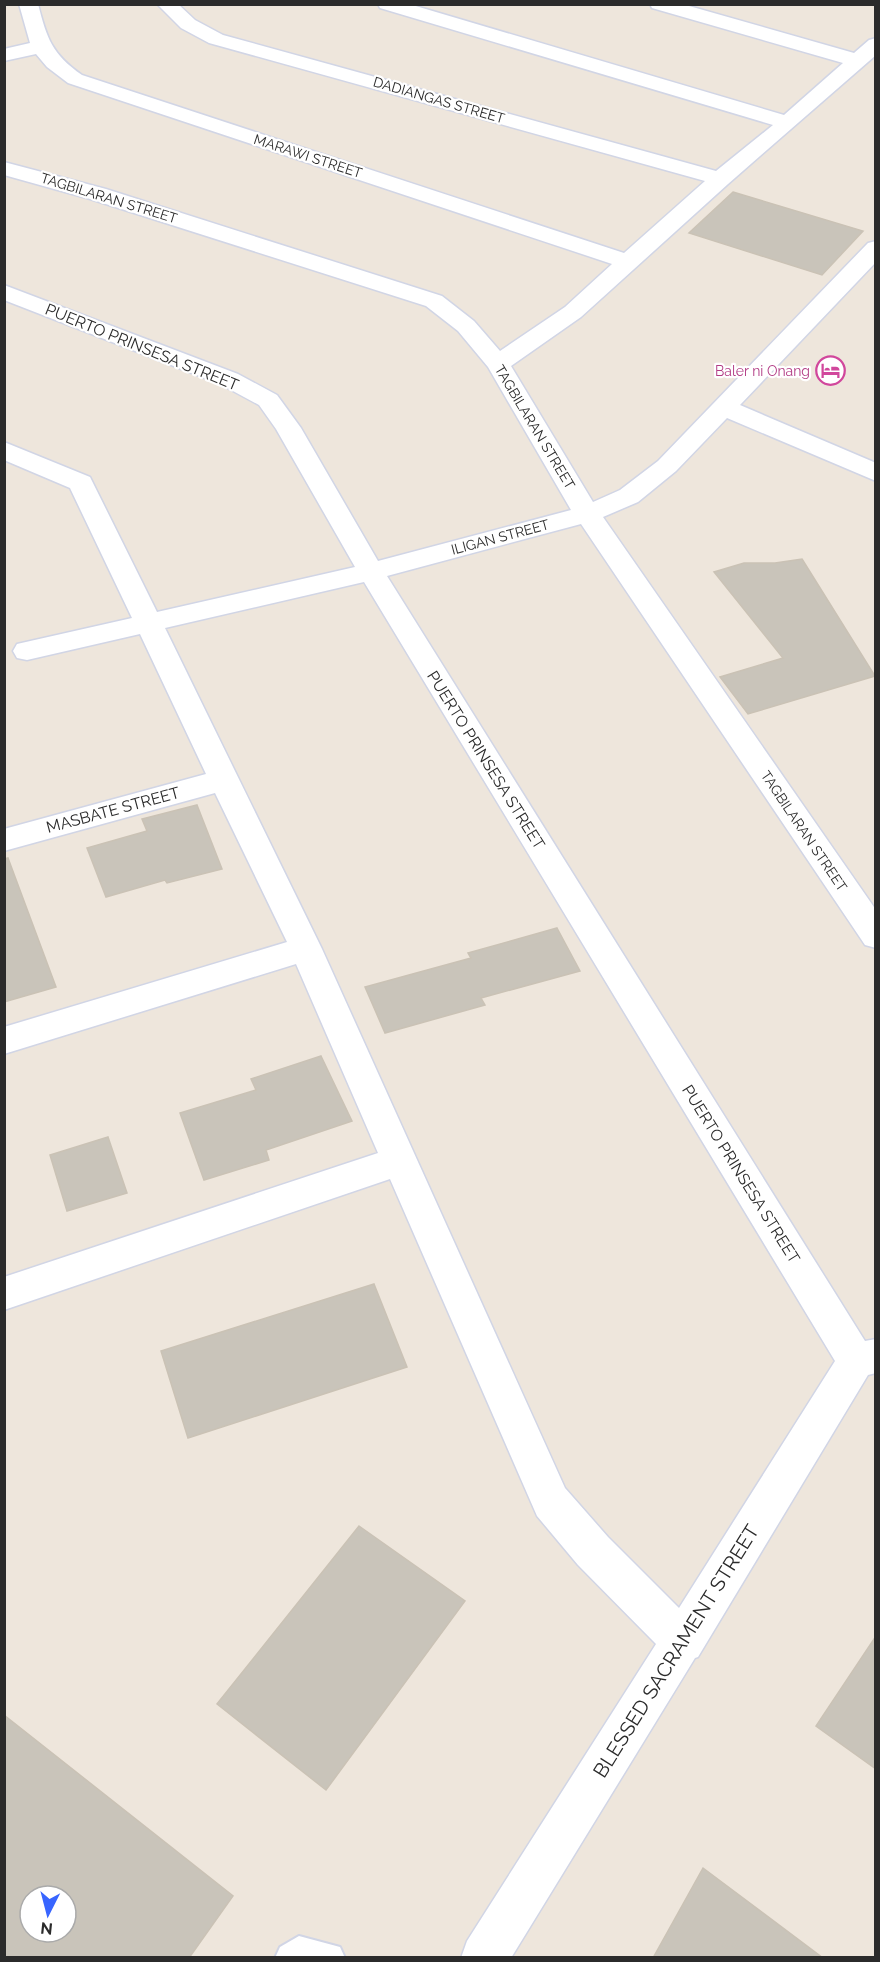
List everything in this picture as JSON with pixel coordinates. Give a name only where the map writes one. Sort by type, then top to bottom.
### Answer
[{"type":"street","name":"DADIANGAS STREET","points":[[166,4],[188,24],[216,39],[720,179]]},
{"type":"street","points":[[387,4],[788,123]]},
{"type":"street","points":[[659,4],[856,60]]},
{"type":"street","name":"MARAWI STREET","points":[[20,5],[40,48],[54,66],[75,79],[628,262]]},
{"type":"street","points":[[498,364],[573,312],[720,179],[788,123],[876,44]]},
{"type":"street","points":[[4,55],[40,48]]},
{"type":"street","name":"TAGBILARAN STREET","points":[[4,168],[116,200],[434,301],[466,326],[498,364],[587,514],[876,936]]},
{"type":"street","name":"ILIGAN STREET","points":[[27,651],[371,572],[587,514],[630,496],[667,466],[876,248]]},
{"type":"street","name":"PUERTO PRINSESA STREET","points":[[4,292],[229,380],[268,400],[288,428],[371,572],[866,1359]]},
{"type":"street","points":[[724,407],[876,473]]},
{"type":"street","points":[[4,450],[81,483],[146,623],[306,950],[551,1502],[593,1551],[684,1642]]},
{"type":"street","name":"MASBATE STREET","points":[[4,840],[222,780]]},
{"type":"street","points":[[4,1041],[306,950]]},
{"type":"street","points":[[4,1294],[398,1161]]},
{"type":"street","name":"BLESSED SACRAMENT STREET","points":[[484,1958],[866,1359]]},
{"type":"lane","points":[[291,1958],[299,1952],[329,1958]]},
{"type":"building","points":[[733,192],[863,231],[822,275],[689,233]]},
{"type":"building","points":[[802,559],[875,676],[748,714],[720,677],[783,658],[714,572],[744,563],[775,563]]},
{"type":"building","points":[[197,805],[222,869],[167,883],[165,880],[106,897],[87,848],[147,831],[142,819]]},
{"type":"building","points":[[8,858],[56,987],[4,1002],[4,859]]},
{"type":"building","points":[[557,928],[580,971],[481,998],[485,1005],[385,1033],[365,987],[471,958],[468,953]]},
{"type":"building","points":[[321,1056],[352,1121],[266,1150],[269,1160],[204,1180],[180,1113],[256,1090],[251,1079]]},
{"type":"building","points":[[108,1137],[127,1193],[67,1211],[50,1155]]},
{"type":"building","points":[[374,1284],[407,1367],[188,1438],[161,1351]]},
{"type":"building","points":[[359,1526],[465,1601],[326,1790],[217,1704]]},
{"type":"building","points":[[876,1636],[876,1769],[816,1726]]},
{"type":"building","points":[[4,1715],[233,1896],[189,1958],[4,1958]]},
{"type":"building","points":[[703,1868],[823,1958],[653,1958]]},
{"type":"place","name":"Baler ni Onang","points":[[831,371]]}]
